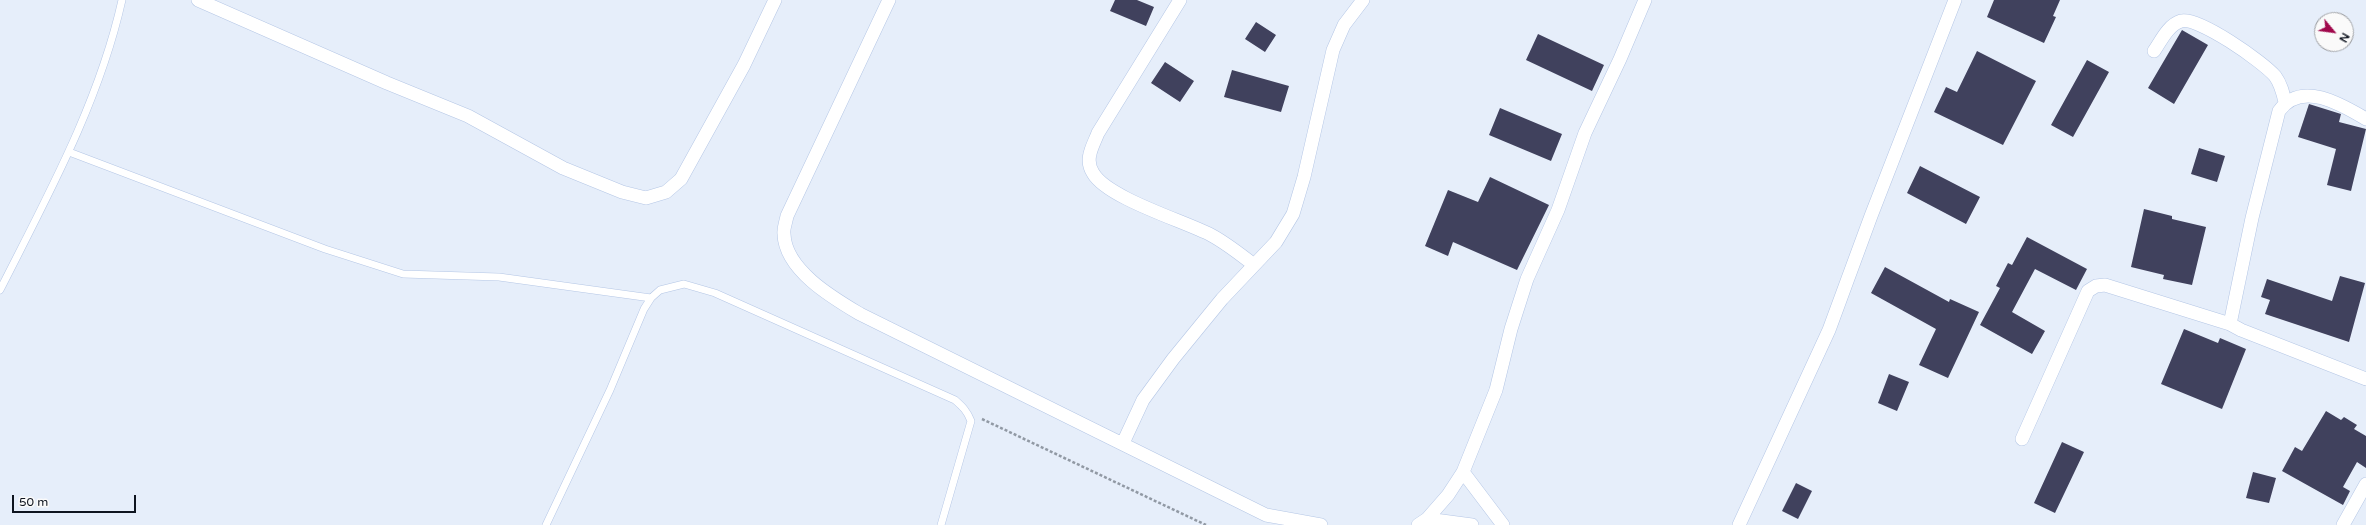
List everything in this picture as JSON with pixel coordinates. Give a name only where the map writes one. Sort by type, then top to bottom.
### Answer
[{"type":"street","points":[[198,0],[387,83],[468,116],[563,168],[622,192],[646,198],[666,192],[680,179],[744,65],[775,0]]},
{"type":"street","points":[[889,0],[787,216],[784,234],[788,249],[796,264],[813,284],[860,314],[1266,515],[1321,525]]},
{"type":"street","points":[[1180,0],[1098,133],[1089,154],[1089,165],[1093,174],[1103,185],[1124,197],[1211,235],[1254,265]]},
{"type":"street","points":[[1123,443],[1143,400],[1169,364],[1222,299],[1276,242],[1293,214],[1304,177],[1333,50],[1344,25],[1363,0]]},
{"type":"street","points":[[1422,522],[1448,495],[1463,472],[1496,390],[1511,328],[1527,279],[1558,210],[1584,133],[1620,59],[1645,0]]},
{"type":"street","points":[[1739,525],[1829,330],[1871,216],[1955,0]]},
{"type":"street","points":[[2154,51],[2172,26],[2182,21],[2192,22],[2213,31],[2266,68],[2275,76],[2285,102]]},
{"type":"street","points":[[2230,324],[2263,168],[2279,111],[2285,102],[2297,97],[2317,96],[2339,104],[2366,119]]},
{"type":"street","points":[[2022,439],[2088,291],[2096,286],[2105,285],[2230,324],[2245,332],[2366,379]]},
{"type":"street","points":[[1463,472],[1503,525]]},
{"type":"street","points":[[2343,525],[2366,484]]},
{"type":"street","points":[[1422,522],[1472,525]]},
{"type":"lane","points":[[0,290],[69,152],[114,37],[122,0]]},
{"type":"lane","points":[[69,152],[325,249],[403,274],[499,277],[651,298]]},
{"type":"lane","points":[[546,525],[610,390],[644,309],[651,298],[660,290],[684,284],[715,294],[955,400],[967,412],[971,421],[941,525]]},
{"type":"path","points":[[967,412],[1206,525]]},
{"type":"building","points":[[1115,0],[1137,0],[1154,7],[1146,26],[1110,11]]},
{"type":"building","points":[[1994,0],[2060,0],[2053,16],[2056,17],[2044,43],[1987,17]]},
{"type":"building","points":[[1256,22],[1276,35],[1265,52],[1245,39]]},
{"type":"building","points":[[2182,30],[2208,45],[2174,104],[2148,88]]},
{"type":"building","points":[[1538,34],[1604,65],[1592,91],[1526,60]]},
{"type":"building","points":[[1977,51],[2036,81],[2003,145],[1934,112],[1946,87],[1957,92]]},
{"type":"building","points":[[2087,60],[2109,72],[2073,137],[2051,125]]},
{"type":"building","points":[[1165,62],[1194,81],[1180,102],[1151,83]]},
{"type":"building","points":[[1232,70],[1289,86],[1281,112],[1224,97]]},
{"type":"building","points":[[2309,104],[2341,114],[2339,122],[2366,129],[2351,191],[2327,185],[2336,149],[2298,137]]},
{"type":"building","points":[[1500,108],[1562,134],[1551,161],[1489,135]]},
{"type":"building","points":[[2199,148],[2225,156],[2217,182],[2191,174]]},
{"type":"building","points":[[1920,166],[1980,197],[1966,224],[1907,193]]},
{"type":"building","points":[[1490,177],[1549,205],[1517,270],[1453,242],[1448,256],[1425,246],[1448,190],[1478,202]]},
{"type":"building","points":[[2144,209],[2172,216],[2172,219],[2206,227],[2192,285],[2163,279],[2164,275],[2131,267]]},
{"type":"building","points":[[2027,237],[2087,269],[2076,290],[2035,269],[2012,312],[2045,331],[2032,354],[1980,325],[2000,288],[1996,286],[2008,263],[2012,265]]},
{"type":"building","points":[[1885,267],[1949,302],[1950,299],[1979,312],[1948,378],[1919,365],[1936,329],[1871,293]]},
{"type":"building","points":[[2340,276],[2365,283],[2349,342],[2265,314],[2270,300],[2261,297],[2267,279],[2332,301]]},
{"type":"building","points":[[2184,329],[2218,343],[2220,338],[2246,349],[2222,409],[2161,384]]},
{"type":"building","points":[[1889,374],[1909,382],[1897,411],[1878,403]]},
{"type":"building","points":[[2326,411],[2341,420],[2344,417],[2357,425],[2354,429],[2366,436],[2366,468],[2357,462],[2343,487],[2350,491],[2343,505],[2282,471],[2295,447],[2302,451]]},
{"type":"building","points":[[2062,442],[2084,452],[2055,513],[2034,503]]},
{"type":"building","points":[[2253,472],[2276,478],[2269,503],[2246,498]]},
{"type":"building","points":[[1796,483],[1812,491],[1798,519],[1782,511]]}]
